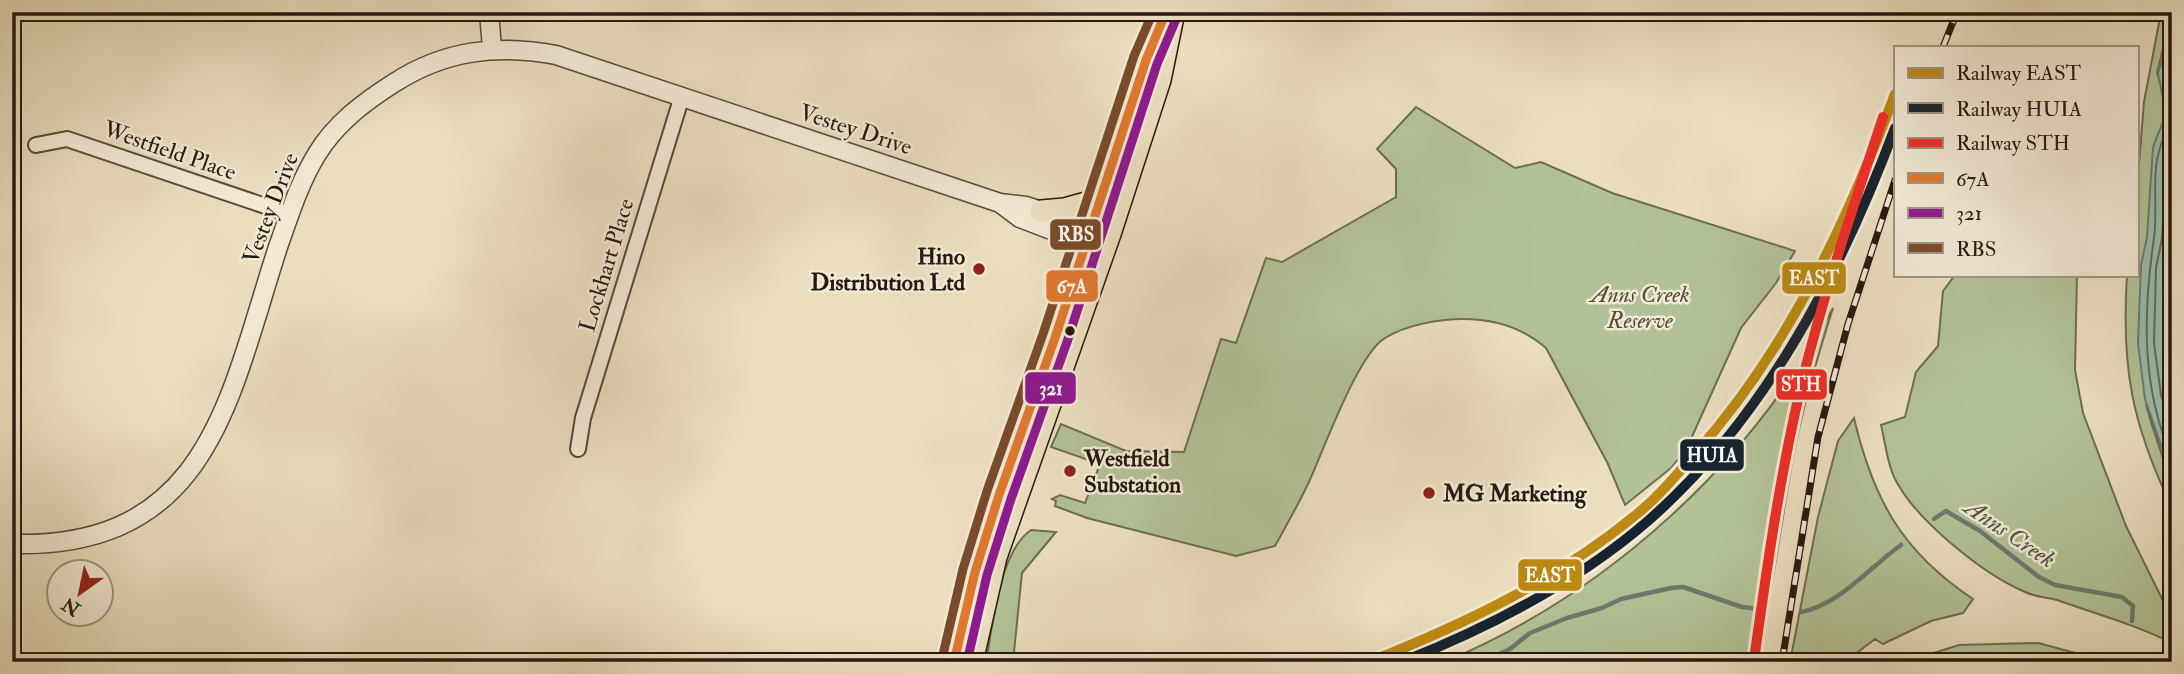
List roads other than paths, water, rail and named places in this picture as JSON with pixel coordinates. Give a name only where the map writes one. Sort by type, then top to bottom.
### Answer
[{"type":"main road","points":[[972,662],[1004,531],[1097,239],[1100,200],[1146,60],[1166,12]]},
{"type":"main road","points":[[954,662],[986,535],[1160,80],[1174,12]]},
{"type":"main road","points":[[1041,211],[1100,200]]},
{"type":"street","points":[[489,12],[492,48]]},
{"type":"street","name":"Vestey Drive","points":[[12,544],[68,541],[121,525],[170,492],[198,461],[221,421],[289,214],[317,153],[344,121],[369,99],[422,67],[453,55],[492,48],[524,49],[556,55],[1000,203],[1041,211],[1097,239]]},
{"type":"street","name":"Lockhart Place","points":[[578,449],[583,418],[682,96]]},
{"type":"street","name":"Westfield Place","points":[[36,145],[66,139],[289,214]]},
{"type":"street","name":"Vestey Drive","points":[[1000,203],[1020,218],[1097,239]]},
{"type":"water","points":[[2172,33],[2172,476],[2145,399],[2138,343],[2141,265],[2147,237],[2153,147],[2166,114],[2158,73]]},
{"type":"waterway","name":"Anns Creek","points":[[1934,519],[1946,511],[1980,531],[2039,577],[2055,585],[2122,597],[2133,606],[2132,621]]},
{"type":"waterway","name":"Anns Creek","points":[[1801,612],[1841,594],[1901,545]]},
{"type":"waterway","name":"Anns Creek","points":[[1481,662],[1510,649],[1530,633],[1567,618],[1602,608],[1621,599],[1671,588],[1683,587],[1742,607],[1766,610]]},
{"type":"railway","points":[[1943,46],[1957,12]]},
{"type":"railway","points":[[1782,662],[1818,437],[1848,324],[1894,183]]},
{"type":"railway","points":[[1406,662],[1499,620],[1557,585],[1601,554],[1681,485],[1751,406],[1783,363],[1828,289],[1869,198]]},
{"type":"rail line","name":"EAST","points":[[1369,662],[1475,616],[1542,580],[1606,538],[1666,487],[1726,417],[1785,331],[1856,192],[1894,97]]},
{"type":"rail line","name":"STH","points":[[1754,660],[1769,555],[1802,382],[1850,216],[1883,117]]},
{"type":"rail line","name":"HUIA","points":[[1402,662],[1468,634],[1563,583],[1622,542],[1691,479],[1729,436],[1796,339],[1850,236],[1894,131]]},
{"type":"place","name":"Hino Distribution Ltd","points":[[979,269]]},
{"type":"place","name":"Westfield Substation","points":[[1070,471]]},
{"type":"place","name":"MG Marketing","points":[[1429,493]]},
{"type":"park label","name":"Anns Creek Reserve","points":[[1640,307]]}]
